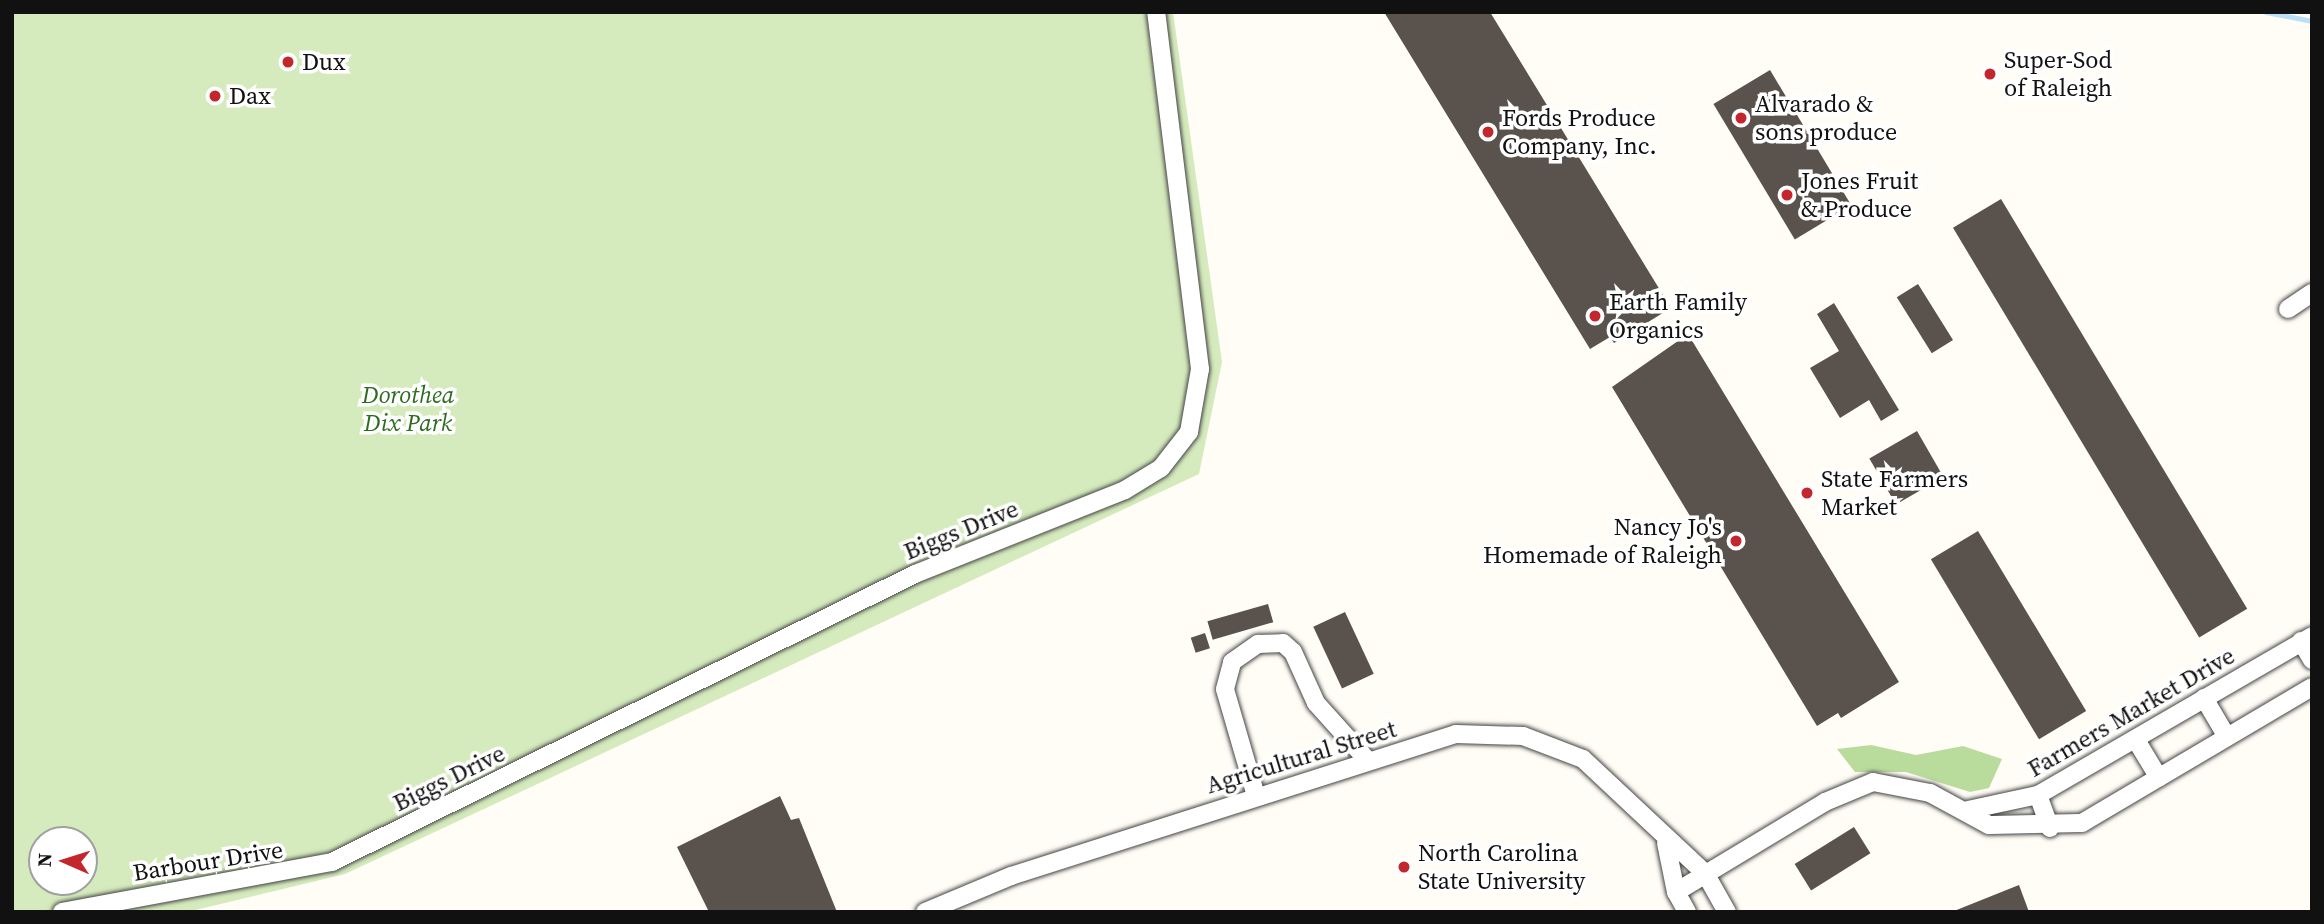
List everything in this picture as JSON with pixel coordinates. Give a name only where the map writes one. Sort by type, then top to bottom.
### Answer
[{"type":"street","name":"Biggs Drive","points":[[360,849],[915,574],[1125,490],[1161,468],[1189,432],[1200,369],[1156,12]]},
{"type":"street","points":[[2288,309],[2312,292]]},
{"type":"street","points":[[2307,639],[2312,660]]},
{"type":"street","name":"Farmers Market Drive","points":[[1968,810],[2038,795],[2307,639]]},
{"type":"street","points":[[1256,796],[1225,690],[1232,662],[1258,644],[1283,643],[1293,652],[1316,703],[1368,761]]},
{"type":"street","points":[[1676,892],[1837,795],[1873,782],[1930,793],[1968,810],[1989,825],[2050,828],[2082,823],[2312,687]]},
{"type":"street","points":[[2204,698],[2227,737]]},
{"type":"street","name":"Agricultural Street","points":[[925,912],[1000,880],[1456,734],[1523,736],[1583,759],[1624,792],[1666,843],[1704,873],[1727,912]]},
{"type":"street","points":[[2136,740],[2159,778]]},
{"type":"street","points":[[2038,795],[2050,828]]},
{"type":"street","name":"Agricultural Street","points":[[1666,843],[1676,892],[1687,912]]},
{"type":"street","name":"Barbour Drive","points":[[61,912],[291,873],[360,849]]},
{"type":"green space","name":"Dorothea Dix Park","points":[[12,12],[1173,12],[1222,362],[1199,474],[345,874],[187,912],[12,912]]},
{"type":"green space","points":[[1871,745],[1916,755],[1963,746],[2002,759],[1989,788],[1970,792],[1906,772],[1855,772],[1837,749]]},
{"type":"building","points":[[1384,12],[1490,12],[1671,308],[1614,343],[1610,337],[1590,349]]},
{"type":"building","points":[[1770,70],[1851,205],[1795,239],[1713,104]]},
{"type":"building","points":[[2001,199],[2247,609],[2199,638],[1953,228]]},
{"type":"building","points":[[1918,284],[1953,340],[1932,353],[1897,297]]},
{"type":"building","points":[[1834,303],[1899,410],[1881,421],[1869,400],[1840,418],[1810,368],[1839,351],[1817,314]]},
{"type":"building","points":[[1688,334],[1899,682],[1841,718],[1838,713],[1817,726],[1612,387]]},
{"type":"building","points":[[1917,431],[1944,477],[1896,504],[1869,458]]},
{"type":"building","points":[[1978,531],[2086,711],[2039,739],[1931,559]]},
{"type":"building","points":[[1268,604],[1273,622],[1213,640],[1207,621]]},
{"type":"building","points":[[1345,612],[1374,674],[1342,688],[1313,627]]},
{"type":"building","points":[[1205,633],[1210,648],[1196,653],[1191,638]]},
{"type":"building","points":[[780,796],[791,820],[799,818],[837,912],[709,912],[677,847]]},
{"type":"building","points":[[1854,827],[1870,853],[1811,890],[1795,864]]},
{"type":"building","points":[[2019,885],[2029,912],[1954,912],[1954,911]]},
{"type":"waterway","points":[[2266,12],[2312,21]]},
{"type":"place","name":"Dux","points":[[288,62]]},
{"type":"place","name":"Super-Sod of Raleigh","points":[[1990,74]]},
{"type":"place","name":"Dax","points":[[215,96]]},
{"type":"place","name":"Alvarado & sons produce","points":[[1741,118]]},
{"type":"place","name":"Fords Produce Company, Inc.","points":[[1488,132]]},
{"type":"place","name":"Jones Fruit & Produce","points":[[1787,195]]},
{"type":"place","name":"Earth Family Organics","points":[[1595,316]]},
{"type":"place","name":"State Farmers Market","points":[[1807,493]]},
{"type":"place","name":"Nancy Jo's Homemade of Raleigh","points":[[1736,541]]},
{"type":"place","name":"North Carolina State University","points":[[1404,867]]}]
